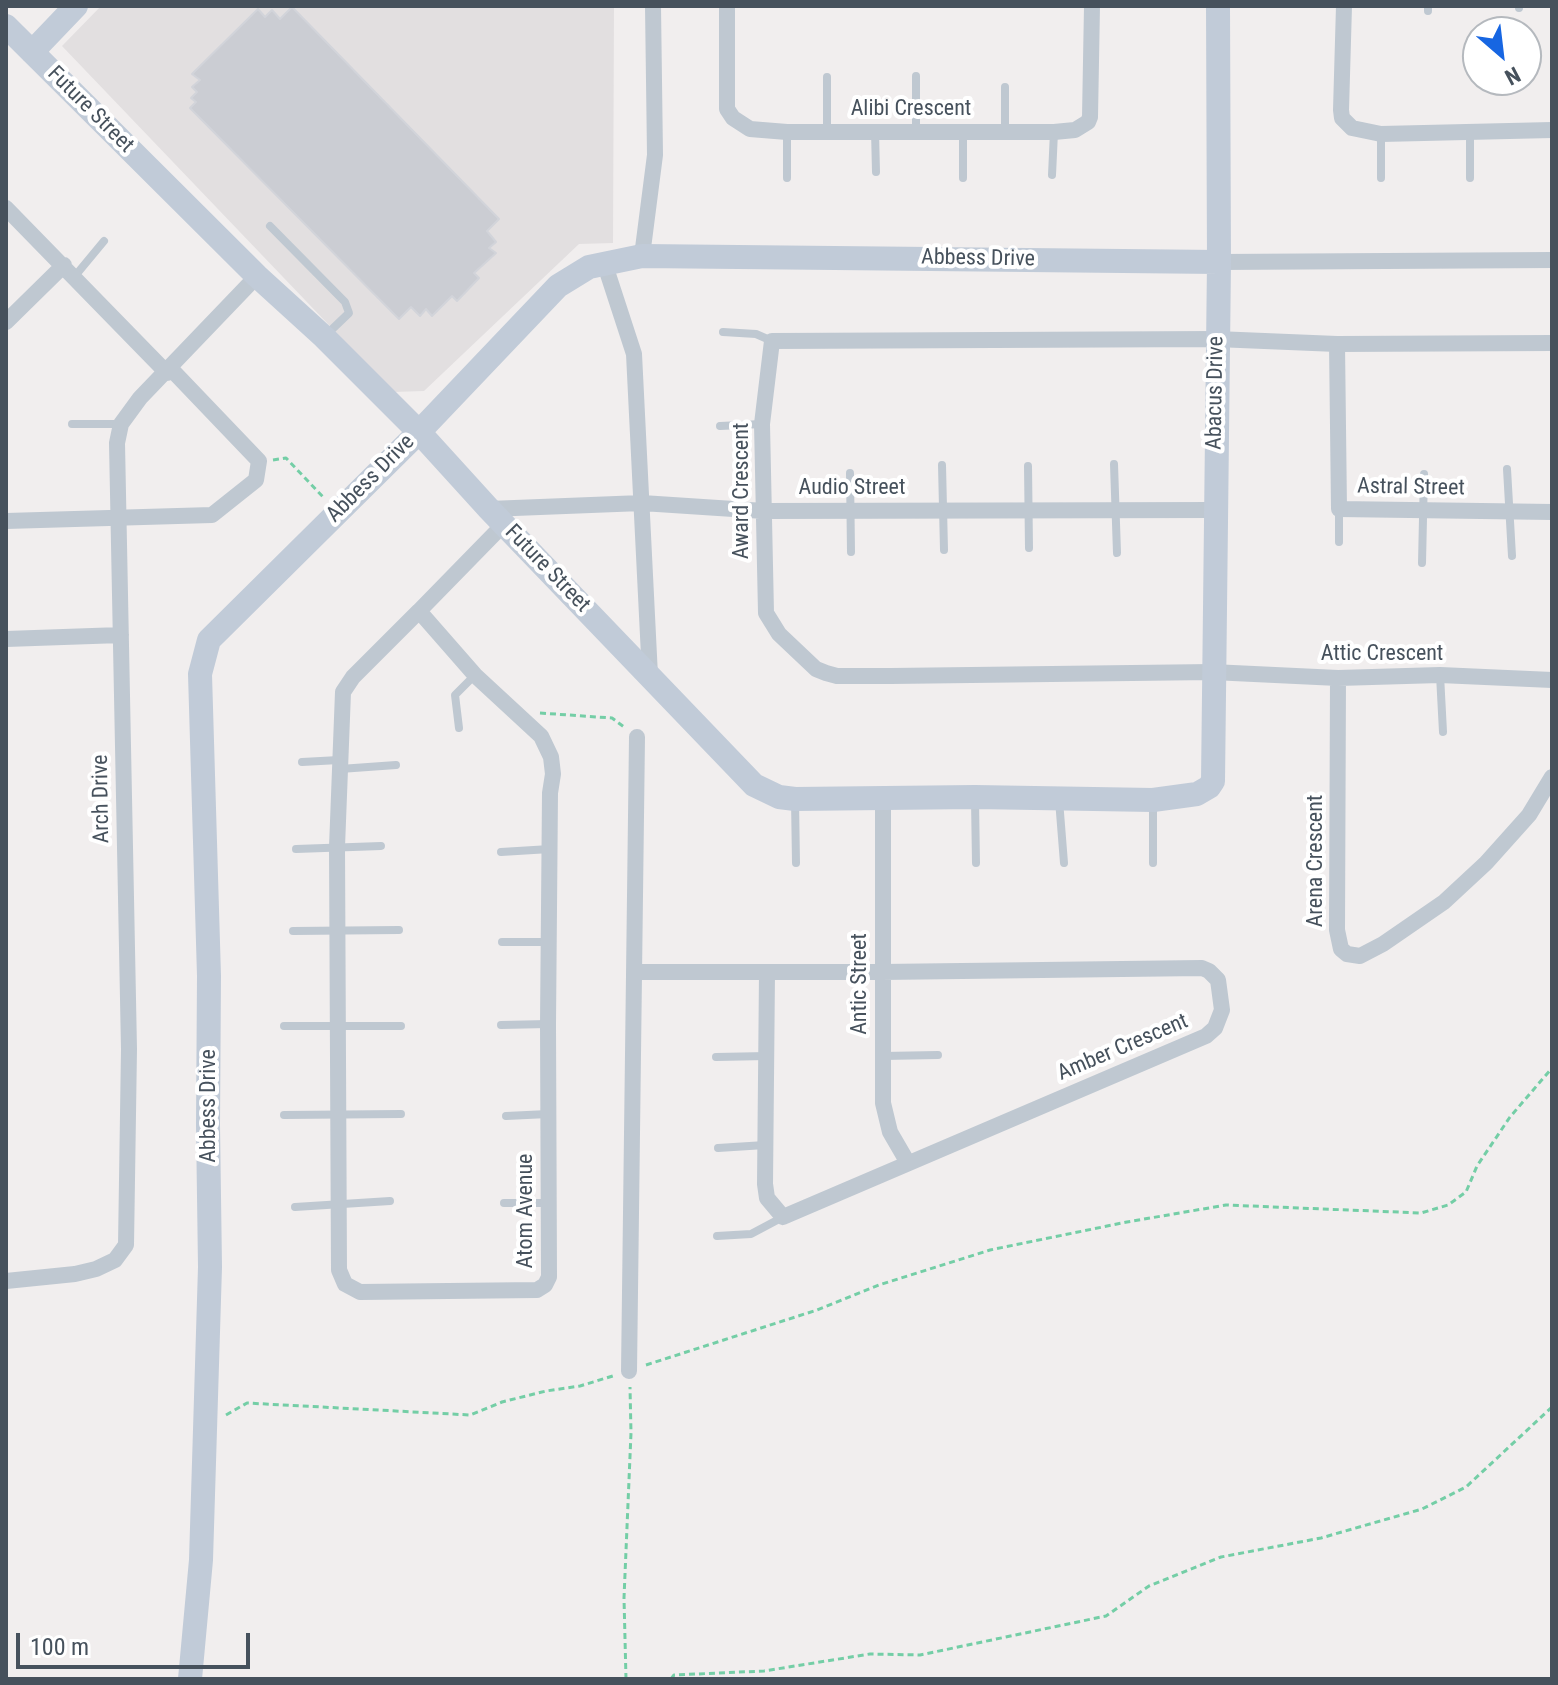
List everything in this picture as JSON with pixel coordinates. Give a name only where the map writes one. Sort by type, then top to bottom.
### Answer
[{"type":"street","points":[[32,52],[76,6]]},
{"type":"street","points":[[642,256],[655,155],[653,6]]},
{"type":"street","name":"Alibi Crescent","points":[[727,6],[727,109],[733,118],[750,129],[787,132],[1075,130],[1088,122],[1090,117],[1092,6]]},
{"type":"street","name":"Abacus Drive","points":[[1213,781],[1219,262],[1218,6]]},
{"type":"street","points":[[1344,6],[1341,110],[1342,118],[1352,128],[1381,134],[1552,130]]},
{"type":"street","name":"Future Street","points":[[6,26],[419,432],[754,785],[779,797],[795,799],[975,797],[1153,800],[1197,794],[1213,781]]},
{"type":"street","points":[[6,208],[259,461],[256,480],[212,515],[6,521]]},
{"type":"street","name":"Abbess Drive","points":[[190,1679],[201,1560],[210,1267],[209,976],[200,674],[209,640],[419,432],[558,286],[577,272],[604,262],[642,256],[1219,262],[1552,260]]},
{"type":"street","points":[[604,262],[634,354],[650,676]]},
{"type":"street","points":[[6,322],[69,270]]},
{"type":"street","points":[[121,424],[140,398],[257,276]]},
{"type":"street","points":[[772,341],[1216,339],[1337,344],[1552,343]]},
{"type":"street","name":"Award Crescent","points":[[772,341],[762,424],[765,603],[768,618],[779,634],[816,669],[837,676],[1212,672]]},
{"type":"street","name":"Astral Street","points":[[1337,344],[1339,509],[1552,512]]},
{"type":"street","name":"Arch Drive","points":[[6,1281],[96,1269],[115,1260],[126,1245],[129,1049],[117,443],[121,424]]},
{"type":"street","name":"Audio Street","points":[[497,517],[642,503],[764,511],[1214,510]]},
{"type":"street","points":[[419,611],[497,517]]},
{"type":"street","name":"Atom Avenue","points":[[419,611],[475,675],[541,736],[551,757],[549,1277],[541,1288],[518,1291],[360,1292],[345,1284],[339,1270],[337,847],[345,686],[419,611]]},
{"type":"street","points":[[6,639],[121,635]]},
{"type":"street","name":"Attic Crescent","points":[[1212,672],[1338,678],[1440,675],[1552,680]]},
{"type":"street","name":"Arena Crescent","points":[[1338,678],[1337,930],[1341,949],[1347,954],[1360,956],[1383,944],[1444,902],[1486,863],[1529,815],[1552,777]]},
{"type":"street","points":[[629,1371],[637,737]]},
{"type":"street","name":"Antic Street","points":[[883,798],[884,1117],[908,1163]]},
{"type":"street","name":"Amber Crescent","points":[[634,972],[1202,968],[1218,980],[1222,1001],[1220,1019],[1206,1036],[783,1217]]},
{"type":"street","points":[[767,973],[767,1198],[783,1217]]},
{"type":"lane","points":[[916,76],[916,131]]},
{"type":"lane","points":[[827,77],[827,131]]},
{"type":"lane","points":[[1005,87],[1005,132]]},
{"type":"lane","points":[[875,131],[876,172]]},
{"type":"lane","points":[[963,131],[963,178]]},
{"type":"lane","points":[[787,132],[787,178]]},
{"type":"lane","points":[[1052,175],[1054,132]]},
{"type":"lane","points":[[1470,132],[1470,178]]},
{"type":"lane","points":[[1381,134],[1381,178]]},
{"type":"lane","points":[[270,226],[345,302],[349,313],[324,337]]},
{"type":"lane","points":[[69,270],[104,241]]},
{"type":"lane","points":[[723,332],[756,334],[772,341]]},
{"type":"lane","points":[[72,424],[121,424]]},
{"type":"lane","points":[[720,426],[762,424]]},
{"type":"lane","points":[[1114,464],[1117,553]]},
{"type":"lane","points":[[942,465],[944,550]]},
{"type":"lane","points":[[1028,466],[1029,548]]},
{"type":"lane","points":[[1507,469],[1512,556]]},
{"type":"lane","points":[[850,473],[851,552]]},
{"type":"lane","points":[[1422,563],[1424,474]]},
{"type":"lane","points":[[1339,509],[1339,542]]},
{"type":"lane","points":[[459,728],[455,695],[475,675]]},
{"type":"lane","points":[[1440,675],[1443,732]]},
{"type":"lane","points":[[302,762],[396,765]]},
{"type":"lane","points":[[975,797],[976,863]]},
{"type":"lane","points":[[795,799],[796,863]]},
{"type":"lane","points":[[1059,799],[1064,863]]},
{"type":"lane","points":[[1153,800],[1153,863]]},
{"type":"lane","points":[[296,849],[381,846]]},
{"type":"lane","points":[[501,852],[550,849]]},
{"type":"lane","points":[[293,931],[399,930]]},
{"type":"lane","points":[[502,942],[549,942]]},
{"type":"lane","points":[[501,1025],[548,1024]]},
{"type":"lane","points":[[284,1026],[401,1026]]},
{"type":"lane","points":[[883,1056],[938,1055]]},
{"type":"lane","points":[[716,1057],[767,1056]]},
{"type":"lane","points":[[284,1115],[401,1114]]},
{"type":"lane","points":[[506,1116],[548,1114]]},
{"type":"lane","points":[[718,1148],[766,1145]]},
{"type":"lane","points":[[295,1207],[390,1201]]},
{"type":"lane","points":[[504,1203],[549,1203]]},
{"type":"lane","points":[[717,1236],[751,1234],[783,1217]]},
{"type":"path","points":[[259,461],[286,458],[338,513]]},
{"type":"path","points":[[525,722],[541,712],[612,718],[637,737]]},
{"type":"path","points":[[205,1434],[231,1410],[247,1403],[470,1415],[502,1402],[580,1386],[629,1371],[964,1258],[1127,1222],[1226,1205],[1421,1213],[1448,1205],[1466,1192],[1477,1166],[1510,1117],[1552,1068]]},
{"type":"path","points":[[626,1679],[624,1598],[631,1433],[629,1371]]},
{"type":"path","points":[[671,1679],[674,1675],[764,1671],[870,1654],[920,1655],[1106,1616],[1149,1586],[1221,1557],[1321,1538],[1422,1509],[1466,1487],[1552,1407]]},
{"type":"shaded area","points":[[101,6],[614,6],[613,243],[579,244],[424,391],[393,392],[62,46]]},
{"type":"building","points":[[292,7],[499,219],[487,231],[496,242],[489,248],[496,253],[474,273],[479,278],[457,301],[452,296],[432,316],[426,309],[420,316],[411,307],[399,319],[190,108],[196,102],[191,98],[197,92],[192,87],[200,80],[192,74],[258,9],[265,17],[272,10],[280,19]]}]
